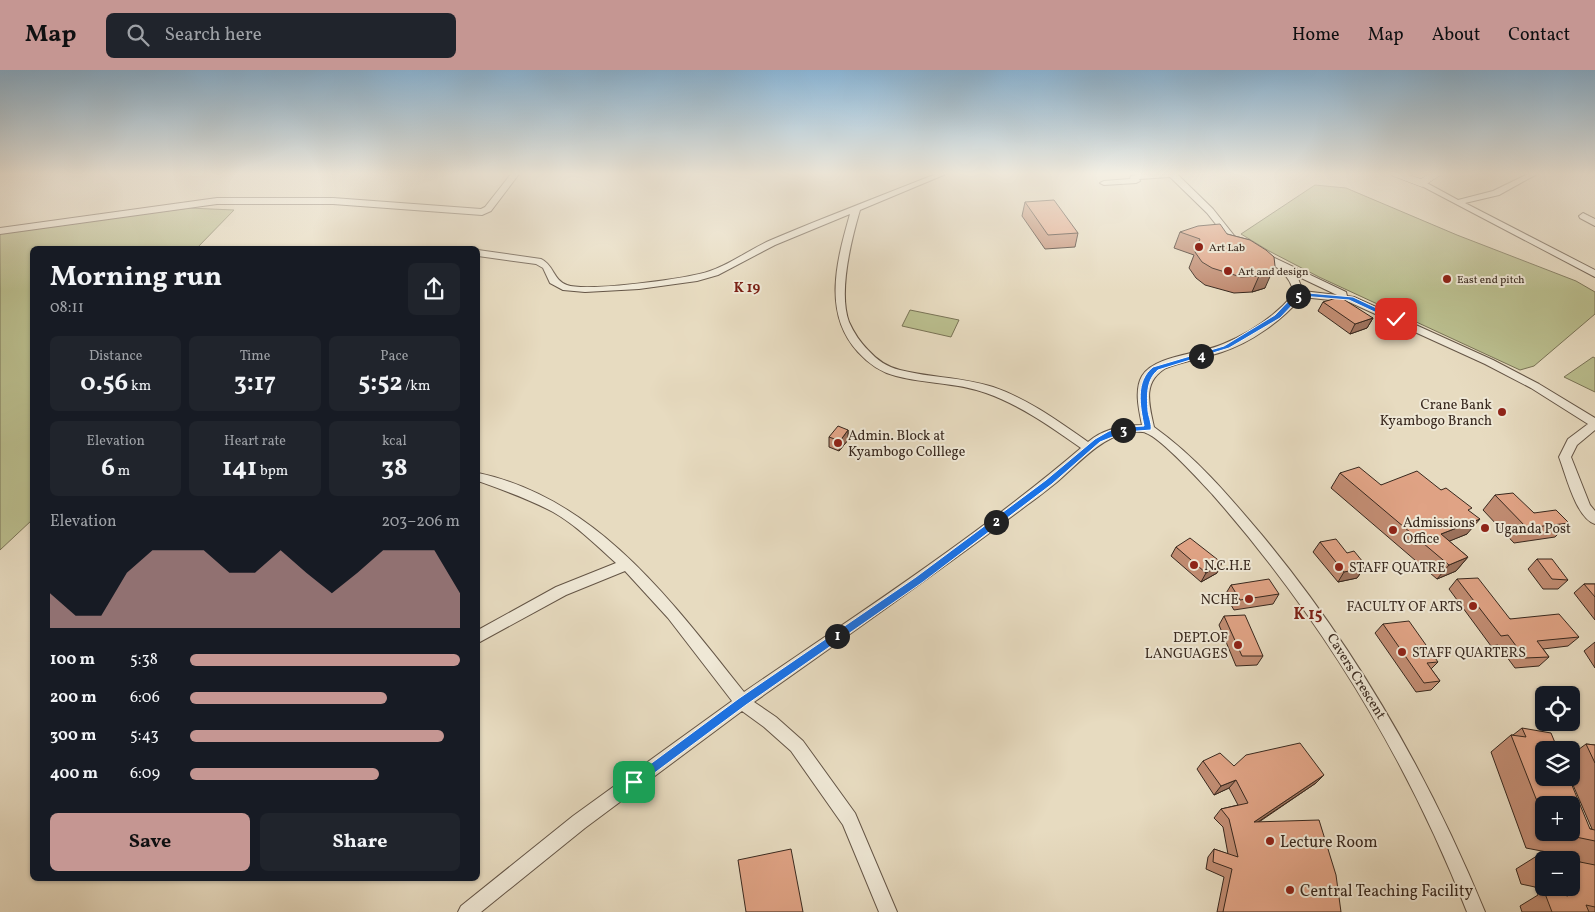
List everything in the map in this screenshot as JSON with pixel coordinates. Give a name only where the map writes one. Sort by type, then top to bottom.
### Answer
[{"type":"street","points":[[0,231],[127,213]]},
{"type":"street","points":[[480,253],[538,261],[547,264],[553,281],[566,288],[595,289],[674,282],[715,273],[772,244],[846,213]]},
{"type":"street","points":[[855,213],[846,252],[840,296],[843,321],[848,333],[858,347],[872,360],[890,370],[973,384],[1008,396],[1089,448]]},
{"type":"street","points":[[1211,213],[1233,240],[1350,299],[1489,362],[1535,386],[1595,424],[1573,440],[1567,449],[1565,457],[1584,507],[1595,519]]},
{"type":"street","points":[[1480,213],[1595,274]]},
{"type":"street","points":[[1595,214],[1583,216],[1595,223]]},
{"type":"street","points":[[1282,265],[1294,276],[1299,294]]},
{"type":"street","points":[[1299,294],[1350,299]]},
{"type":"street","points":[[467,912],[580,822],[742,702],[919,579],[1049,482],[1098,440],[1125,429],[1149,428],[1144,411],[1145,381],[1155,369],[1226,347],[1278,316],[1299,294]]},
{"type":"street","name":"Cavers Crescent","points":[[1149,428],[1177,451],[1226,501],[1287,574],[1326,627],[1383,717],[1418,785],[1476,912]]},
{"type":"street","points":[[480,478],[511,488],[558,509],[584,526],[626,564],[673,614],[742,702],[770,722],[797,746],[849,819],[888,912]]},
{"type":"street","points":[[480,636],[561,590],[626,564]]},
{"type":"green space","points":[[149,213],[231,213],[199,246],[30,246],[30,522],[0,550],[0,233]]},
{"type":"green space","name":"East end pitch","points":[[1272,213],[1406,213],[1576,281],[1595,292],[1595,314],[1534,366],[1520,370],[1319,277],[1241,234]]},
{"type":"green space","points":[[910,310],[959,320],[951,337],[902,326]]},
{"type":"green space","points":[[1593,357],[1595,358],[1595,392],[1564,377]]},
{"type":"building","points":[[1033,213],[1064,213],[1078,233],[1048,235]]},
{"type":"building","points":[[1220,224],[1227,234],[1250,240],[1274,257],[1275,266],[1272,272],[1259,276],[1241,277],[1212,268],[1202,262],[1195,252],[1200,239],[1180,232],[1198,226]]},
{"type":"building","points":[[1340,297],[1373,318],[1355,324],[1323,302]]},
{"type":"building","points":[[838,426],[848,430],[840,441],[829,437]]},
{"type":"building","points":[[1359,467],[1381,485],[1417,471],[1441,490],[1446,488],[1472,508],[1468,510],[1480,519],[1441,534],[1468,557],[1449,565],[1340,473]]},
{"type":"building","points":[[1513,493],[1534,513],[1556,510],[1569,523],[1527,528],[1495,495]]},
{"type":"building","points":[[1190,538],[1222,563],[1206,573],[1176,547]]},
{"type":"building","points":[[1336,539],[1347,553],[1354,551],[1363,562],[1359,563],[1364,568],[1344,572],[1320,542]]},
{"type":"building","points":[[1537,559],[1552,559],[1568,580],[1552,579]]},
{"type":"building","points":[[1478,578],[1510,619],[1559,614],[1579,637],[1537,641],[1549,657],[1525,658],[1508,635],[1501,636],[1457,579]]},
{"type":"building","points":[[1269,579],[1279,594],[1240,600],[1231,585]]},
{"type":"building","points":[[1584,584],[1595,584],[1595,597]]},
{"type":"building","points":[[1245,615],[1263,656],[1242,656],[1224,616]]},
{"type":"building","points":[[1409,621],[1438,662],[1427,663],[1440,681],[1424,683],[1383,624]]},
{"type":"building","points":[[1522,728],[1551,733],[1554,741],[1535,741],[1535,786],[1572,786],[1576,796],[1535,796],[1511,735],[1526,737]]},
{"type":"building","name":"Lecture Room","points":[[1300,743],[1324,775],[1254,822],[1319,820],[1336,875],[1341,912],[1223,912],[1232,869],[1213,862],[1214,849],[1238,857],[1229,819],[1221,809],[1248,803],[1236,780],[1221,786],[1203,761],[1220,753],[1234,766],[1246,755]]},
{"type":"building","points":[[1586,744],[1595,745],[1595,763]]},
{"type":"building","points":[[1580,805],[1590,829],[1595,830],[1595,841],[1580,838]]},
{"type":"building","points":[[791,849],[803,912],[746,912],[738,860]]},
{"type":"building","points":[[1580,862],[1595,865],[1595,907],[1586,905],[1589,912],[1552,912],[1546,896],[1580,896]]},
{"type":"place","name":"Art Lab","points":[[1199,247]]},
{"type":"place","name":"Art and design","points":[[1228,271]]},
{"type":"place","name":"East end pitch","points":[[1447,279]]},
{"type":"place","name":"Crane Bank Kyambogo Branch","points":[[1502,412]]},
{"type":"place","name":"Admin. Block at Kyambogo Colllege","points":[[838,443]]},
{"type":"place","name":"Uganda Post","points":[[1485,528]]},
{"type":"place","name":"Admissions Office","points":[[1393,530]]},
{"type":"place","name":"N.C.H.E","points":[[1194,565]]},
{"type":"place","name":"STAFF QUATRE","points":[[1339,567]]},
{"type":"place","name":"NCHE","points":[[1249,599]]},
{"type":"place","name":"FACULTY OF ARTS","points":[[1473,606]]},
{"type":"place","name":"DEPT.OF LANGUAGES","points":[[1238,645]]},
{"type":"place","name":"STAFF QUARTERS","points":[[1402,652]]},
{"type":"place","name":"Lecture Room","points":[[1270,841]]},
{"type":"place","name":"Central Teaching Facility","points":[[1290,890]]},
{"type":"district","name":"K 19","points":[[747,287]]},
{"type":"district","name":"K 15","points":[[1308,613]]},
{"type":"route","points":[[634,782],[742,702],[919,579],[1049,482],[1098,440],[1125,429],[1149,428],[1144,411],[1145,381],[1155,369],[1226,347],[1278,316],[1299,294],[1350,299],[1396,319]]}]
